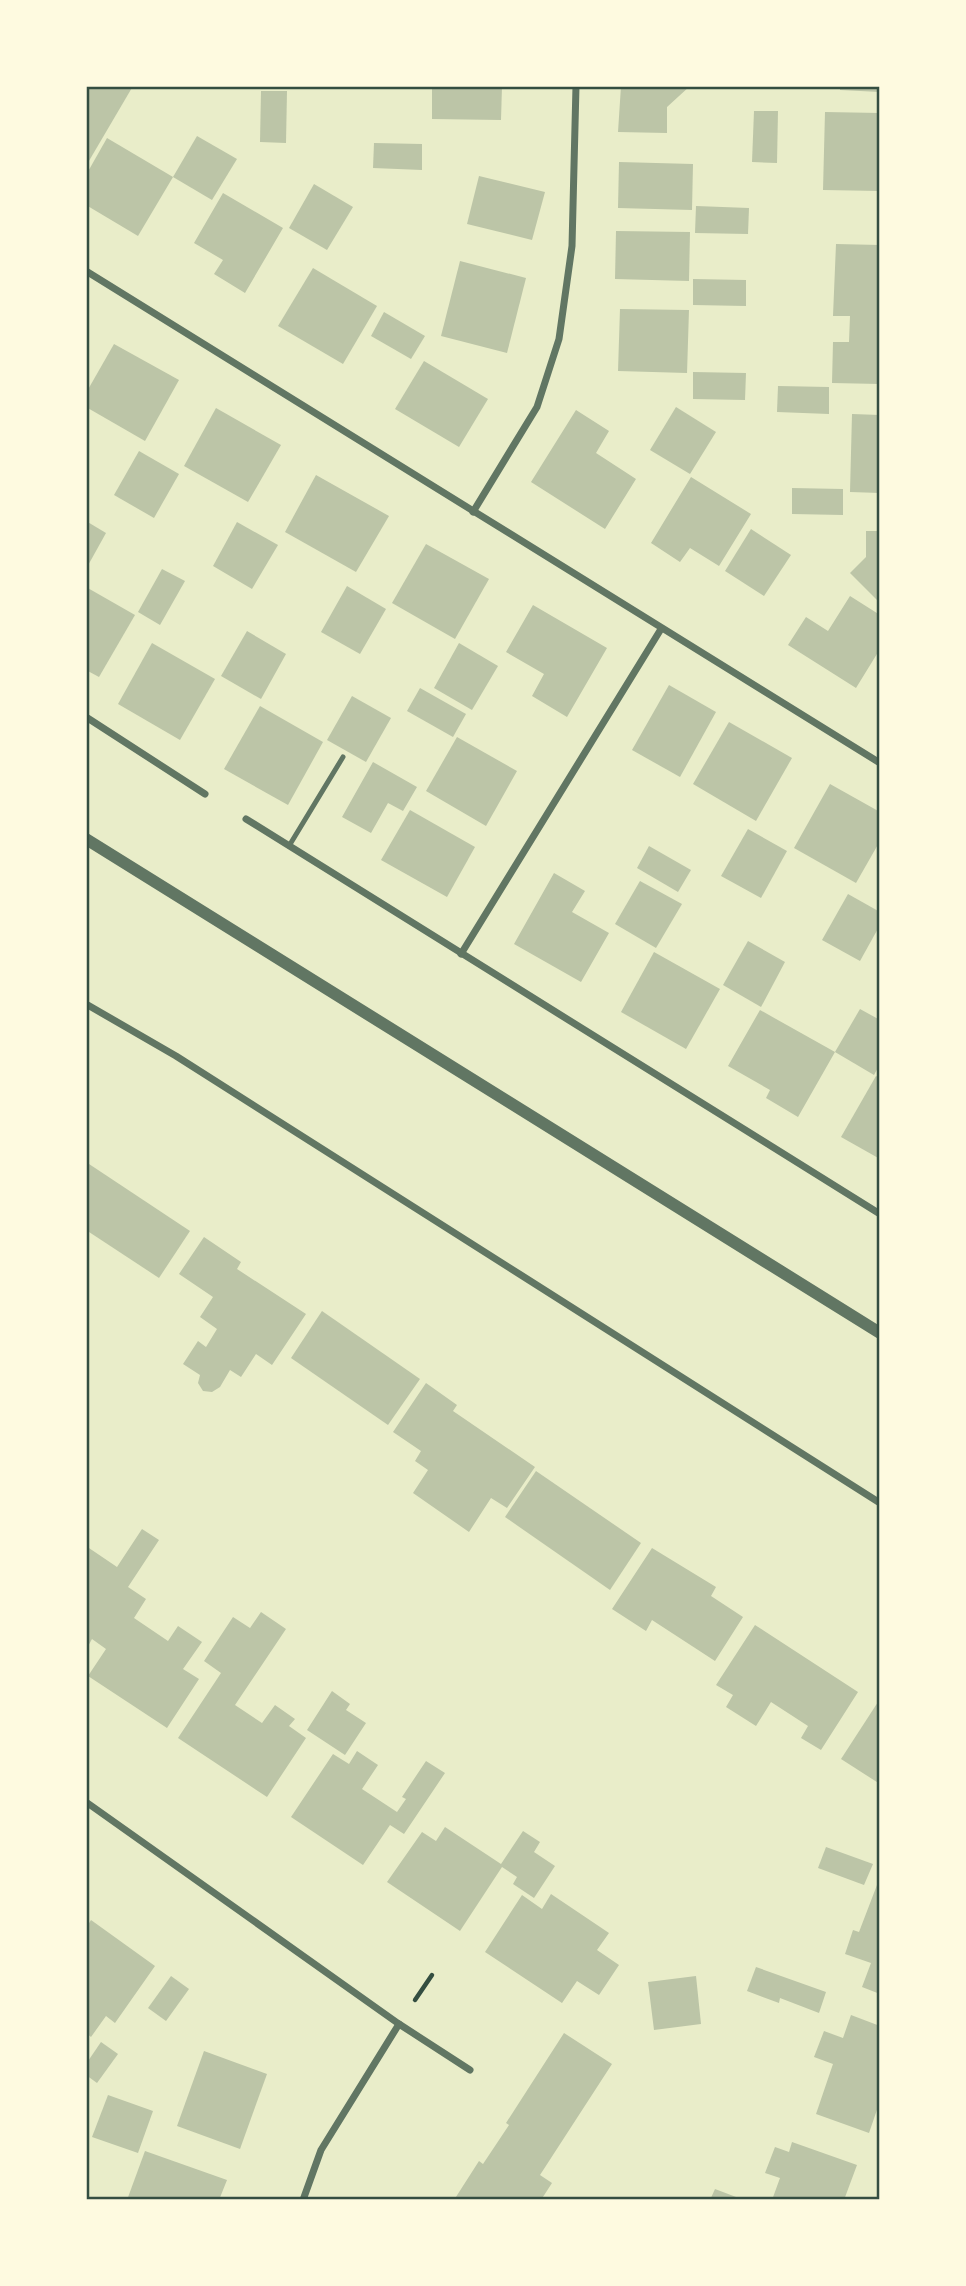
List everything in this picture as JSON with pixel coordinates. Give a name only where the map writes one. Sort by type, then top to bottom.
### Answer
[{"type":"street","points":[[473,512],[537,407],[559,339],[572,246],[576,86]]},
{"type":"street","points":[[86,271],[661,629],[879,761]]},
{"type":"street","points":[[461,954],[661,629]]},
{"type":"street","points":[[86,717],[205,794]]},
{"type":"street","points":[[246,819],[880,1214]]},
{"type":"street","points":[[86,839],[880,1332]]},
{"type":"street","points":[[86,1004],[188,1064],[880,1503]]},
{"type":"street","points":[[86,1802],[399,2024],[470,2070]]},
{"type":"street","points":[[303,2200],[321,2150],[399,2024]]},
{"type":"lane","points":[[289,846],[343,757]]},
{"type":"building","points":[[86,86],[133,86],[86,166]]},
{"type":"building","points":[[211,86],[252,86],[252,89],[211,89]]},
{"type":"building","points":[[432,86],[502,86],[501,120],[432,119]]},
{"type":"building","points":[[621,86],[690,86],[667,107],[667,133],[618,132]]},
{"type":"building","points":[[840,86],[880,86],[880,92],[840,90]]},
{"type":"building","points":[[261,91],[287,91],[286,143],[260,142]]},
{"type":"building","points":[[754,111],[778,111],[777,163],[752,162]]},
{"type":"building","points":[[825,112],[880,113],[880,191],[823,190]]},
{"type":"building","points":[[197,136],[237,159],[212,200],[173,177]]},
{"type":"building","points":[[107,138],[173,177],[138,236],[86,205],[86,175]]},
{"type":"building","points":[[374,143],[422,144],[422,170],[373,168]]},
{"type":"building","points":[[619,162],[693,164],[692,210],[618,208]]},
{"type":"building","points":[[479,176],[545,192],[532,240],[467,224]]},
{"type":"building","points":[[314,184],[353,207],[327,250],[289,228]]},
{"type":"building","points":[[223,193],[283,228],[245,293],[214,274],[223,260],[194,243]]},
{"type":"building","points":[[696,206],[749,208],[748,234],[695,233]]},
{"type":"building","points":[[616,231],[690,232],[689,281],[615,279]]},
{"type":"building","points":[[836,244],[880,245],[880,384],[832,383],[833,342],[849,342],[850,316],[833,316]]},
{"type":"building","points":[[460,261],[526,278],[507,353],[441,336]]},
{"type":"building","points":[[313,268],[377,306],[343,364],[278,326]]},
{"type":"building","points":[[693,279],[746,280],[746,306],[693,305]]},
{"type":"building","points":[[620,309],[689,310],[687,373],[618,371]]},
{"type":"building","points":[[384,312],[425,336],[411,359],[371,336]]},
{"type":"building","points":[[114,344],[179,380],[145,441],[86,407],[86,393]]},
{"type":"building","points":[[424,361],[488,399],[459,447],[395,409]]},
{"type":"building","points":[[693,372],[746,373],[745,400],[693,399]]},
{"type":"building","points":[[778,386],[829,387],[829,414],[777,412]]},
{"type":"building","points":[[676,407],[716,432],[690,474],[650,450]]},
{"type":"building","points":[[216,408],[281,445],[248,502],[184,466]]},
{"type":"building","points":[[576,410],[609,431],[596,453],[636,479],[605,529],[531,482]]},
{"type":"building","points":[[852,414],[880,415],[880,493],[850,492]]},
{"type":"building","points":[[139,451],[179,474],[154,518],[114,495]]},
{"type":"building","points":[[316,475],[389,516],[356,572],[285,532]]},
{"type":"building","points":[[691,477],[751,514],[719,566],[690,548],[680,562],[651,543]]},
{"type":"building","points":[[792,488],[843,489],[843,515],[792,514]]},
{"type":"building","points":[[86,521],[106,533],[86,569]]},
{"type":"building","points":[[237,522],[278,545],[252,589],[213,566]]},
{"type":"building","points":[[751,529],[791,555],[764,596],[725,571]]},
{"type":"building","points":[[866,531],[880,531],[880,603],[850,573],[866,557]]},
{"type":"building","points":[[426,544],[489,579],[455,639],[392,603]]},
{"type":"building","points":[[162,569],[185,581],[160,625],[138,612]]},
{"type":"building","points":[[347,586],[386,609],[360,654],[321,632]]},
{"type":"building","points":[[86,587],[135,615],[99,677],[86,670]]},
{"type":"building","points":[[850,596],[880,615],[880,649],[856,688],[788,645],[806,617],[828,631]]},
{"type":"building","points":[[533,605],[607,648],[567,717],[532,696],[544,674],[506,652]]},
{"type":"building","points":[[247,631],[286,654],[261,699],[221,676]]},
{"type":"building","points":[[152,643],[215,679],[180,740],[118,704]]},
{"type":"building","points":[[459,643],[498,666],[472,710],[434,688]]},
{"type":"building","points":[[669,685],[716,712],[680,777],[632,750]]},
{"type":"building","points":[[420,688],[466,714],[453,737],[407,711]]},
{"type":"building","points":[[352,696],[391,718],[366,762],[327,740]]},
{"type":"building","points":[[260,706],[323,742],[288,805],[224,769]]},
{"type":"building","points":[[729,722],[792,758],[756,821],[693,784]]},
{"type":"building","points":[[457,737],[517,771],[486,826],[426,791]]},
{"type":"building","points":[[373,762],[417,787],[403,811],[388,803],[371,833],[342,817]]},
{"type":"building","points":[[830,784],[880,812],[880,841],[856,883],[794,848]]},
{"type":"building","points":[[410,810],[475,847],[447,897],[381,860]]},
{"type":"building","points":[[748,829],[787,851],[761,898],[721,876]]},
{"type":"building","points":[[649,846],[691,870],[678,892],[637,868]]},
{"type":"building","points":[[554,873],[585,891],[572,912],[609,933],[581,982],[514,944]]},
{"type":"building","points":[[640,881],[682,904],[656,948],[615,924]]},
{"type":"building","points":[[848,894],[880,912],[880,925],[860,961],[822,940]]},
{"type":"building","points":[[748,941],[785,962],[761,1007],[723,985]]},
{"type":"building","points":[[654,952],[720,989],[686,1049],[621,1012]]},
{"type":"building","points":[[860,1009],[880,1020],[880,1064],[874,1075],[835,1052]]},
{"type":"building","points":[[760,1010],[835,1052],[798,1117],[766,1098],[770,1090],[728,1066]]},
{"type":"building","points":[[876,1076],[880,1078],[880,1159],[841,1137]]},
{"type":"building","points":[[86,1162],[190,1231],[159,1278],[86,1230]]},
{"type":"building","points":[[204,1237],[241,1262],[237,1269],[306,1314],[272,1365],[256,1354],[241,1377],[230,1370],[220,1387],[212,1392],[203,1391],[198,1383],[200,1375],[183,1364],[198,1341],[206,1347],[217,1329],[200,1317],[213,1297],[179,1274]]},
{"type":"building","points":[[322,1311],[420,1379],[388,1425],[291,1358]]},
{"type":"building","points":[[426,1383],[457,1405],[453,1411],[535,1467],[507,1508],[491,1498],[469,1532],[413,1493],[428,1470],[415,1461],[421,1451],[393,1432]]},
{"type":"building","points":[[536,1471],[641,1543],[610,1590],[505,1517]]},
{"type":"building","points":[[142,1529],[159,1540],[128,1587],[146,1599],[134,1618],[168,1641],[178,1626],[202,1642],[183,1669],[199,1679],[167,1728],[88,1676],[106,1649],[92,1639],[86,1650],[86,1546],[117,1567]]},
{"type":"building","points":[[652,1548],[716,1587],[711,1596],[743,1617],[715,1661],[652,1620],[646,1631],[612,1609]]},
{"type":"building","points":[[261,1612],[286,1629],[235,1705],[262,1723],[275,1705],[295,1719],[289,1726],[306,1738],[267,1797],[178,1738],[221,1673],[204,1661],[233,1617],[250,1628]]},
{"type":"building","points":[[755,1625],[858,1692],[821,1750],[801,1738],[808,1726],[771,1702],[756,1726],[726,1707],[733,1695],[716,1685]]},
{"type":"building","points":[[332,1691],[350,1704],[346,1710],[366,1723],[345,1755],[307,1730]]},
{"type":"building","points":[[878,1702],[880,1703],[880,1784],[841,1759]]},
{"type":"building","points":[[357,1751],[378,1765],[362,1789],[397,1812],[406,1799],[402,1797],[426,1761],[445,1773],[404,1834],[390,1825],[363,1865],[291,1817],[333,1754],[349,1764]]},
{"type":"building","points":[[445,1827],[501,1864],[523,1831],[540,1842],[534,1852],[555,1866],[534,1898],[513,1884],[517,1877],[502,1867],[460,1931],[387,1882],[422,1832],[436,1841]]},
{"type":"building","points":[[826,1847],[873,1864],[864,1885],[818,1868]]},
{"type":"building","points":[[877,1885],[880,1886],[880,1994],[862,1987],[871,1963],[845,1954],[853,1930],[859,1932]]},
{"type":"building","points":[[551,1894],[609,1933],[597,1950],[619,1965],[599,1995],[577,1981],[562,2003],[485,1952],[522,1895],[542,1909]]},
{"type":"building","points":[[91,1920],[155,1966],[115,2023],[106,2016],[91,2037],[86,2033],[86,1928]]},
{"type":"building","points":[[756,1967],[826,1992],[819,2013],[780,1998],[779,2003],[747,1991]]},
{"type":"building","points":[[171,1976],[189,1989],[166,2021],[148,2008]]},
{"type":"building","points":[[696,1976],[701,2024],[654,2030],[648,1982]]},
{"type":"building","points":[[851,2015],[880,2026],[880,2101],[869,2133],[816,2114],[833,2064],[814,2057],[824,2031],[843,2038]]},
{"type":"building","points":[[564,2033],[612,2064],[540,2175],[552,2183],[541,2200],[525,2197],[523,2200],[454,2200],[479,2161],[483,2164],[509,2125],[506,2123]]},
{"type":"building","points":[[101,2042],[118,2054],[97,2083],[86,2075],[86,2064]]},
{"type":"building","points":[[204,2051],[267,2074],[240,2149],[177,2126]]},
{"type":"building","points":[[108,2095],[153,2111],[138,2153],[92,2137]]},
{"type":"building","points":[[792,2142],[857,2165],[844,2200],[772,2200],[780,2178],[765,2173],[775,2147],[789,2152]]},
{"type":"building","points":[[145,2151],[227,2180],[219,2200],[127,2200]]},
{"type":"building","points":[[715,2189],[744,2200],[710,2200]]}]
